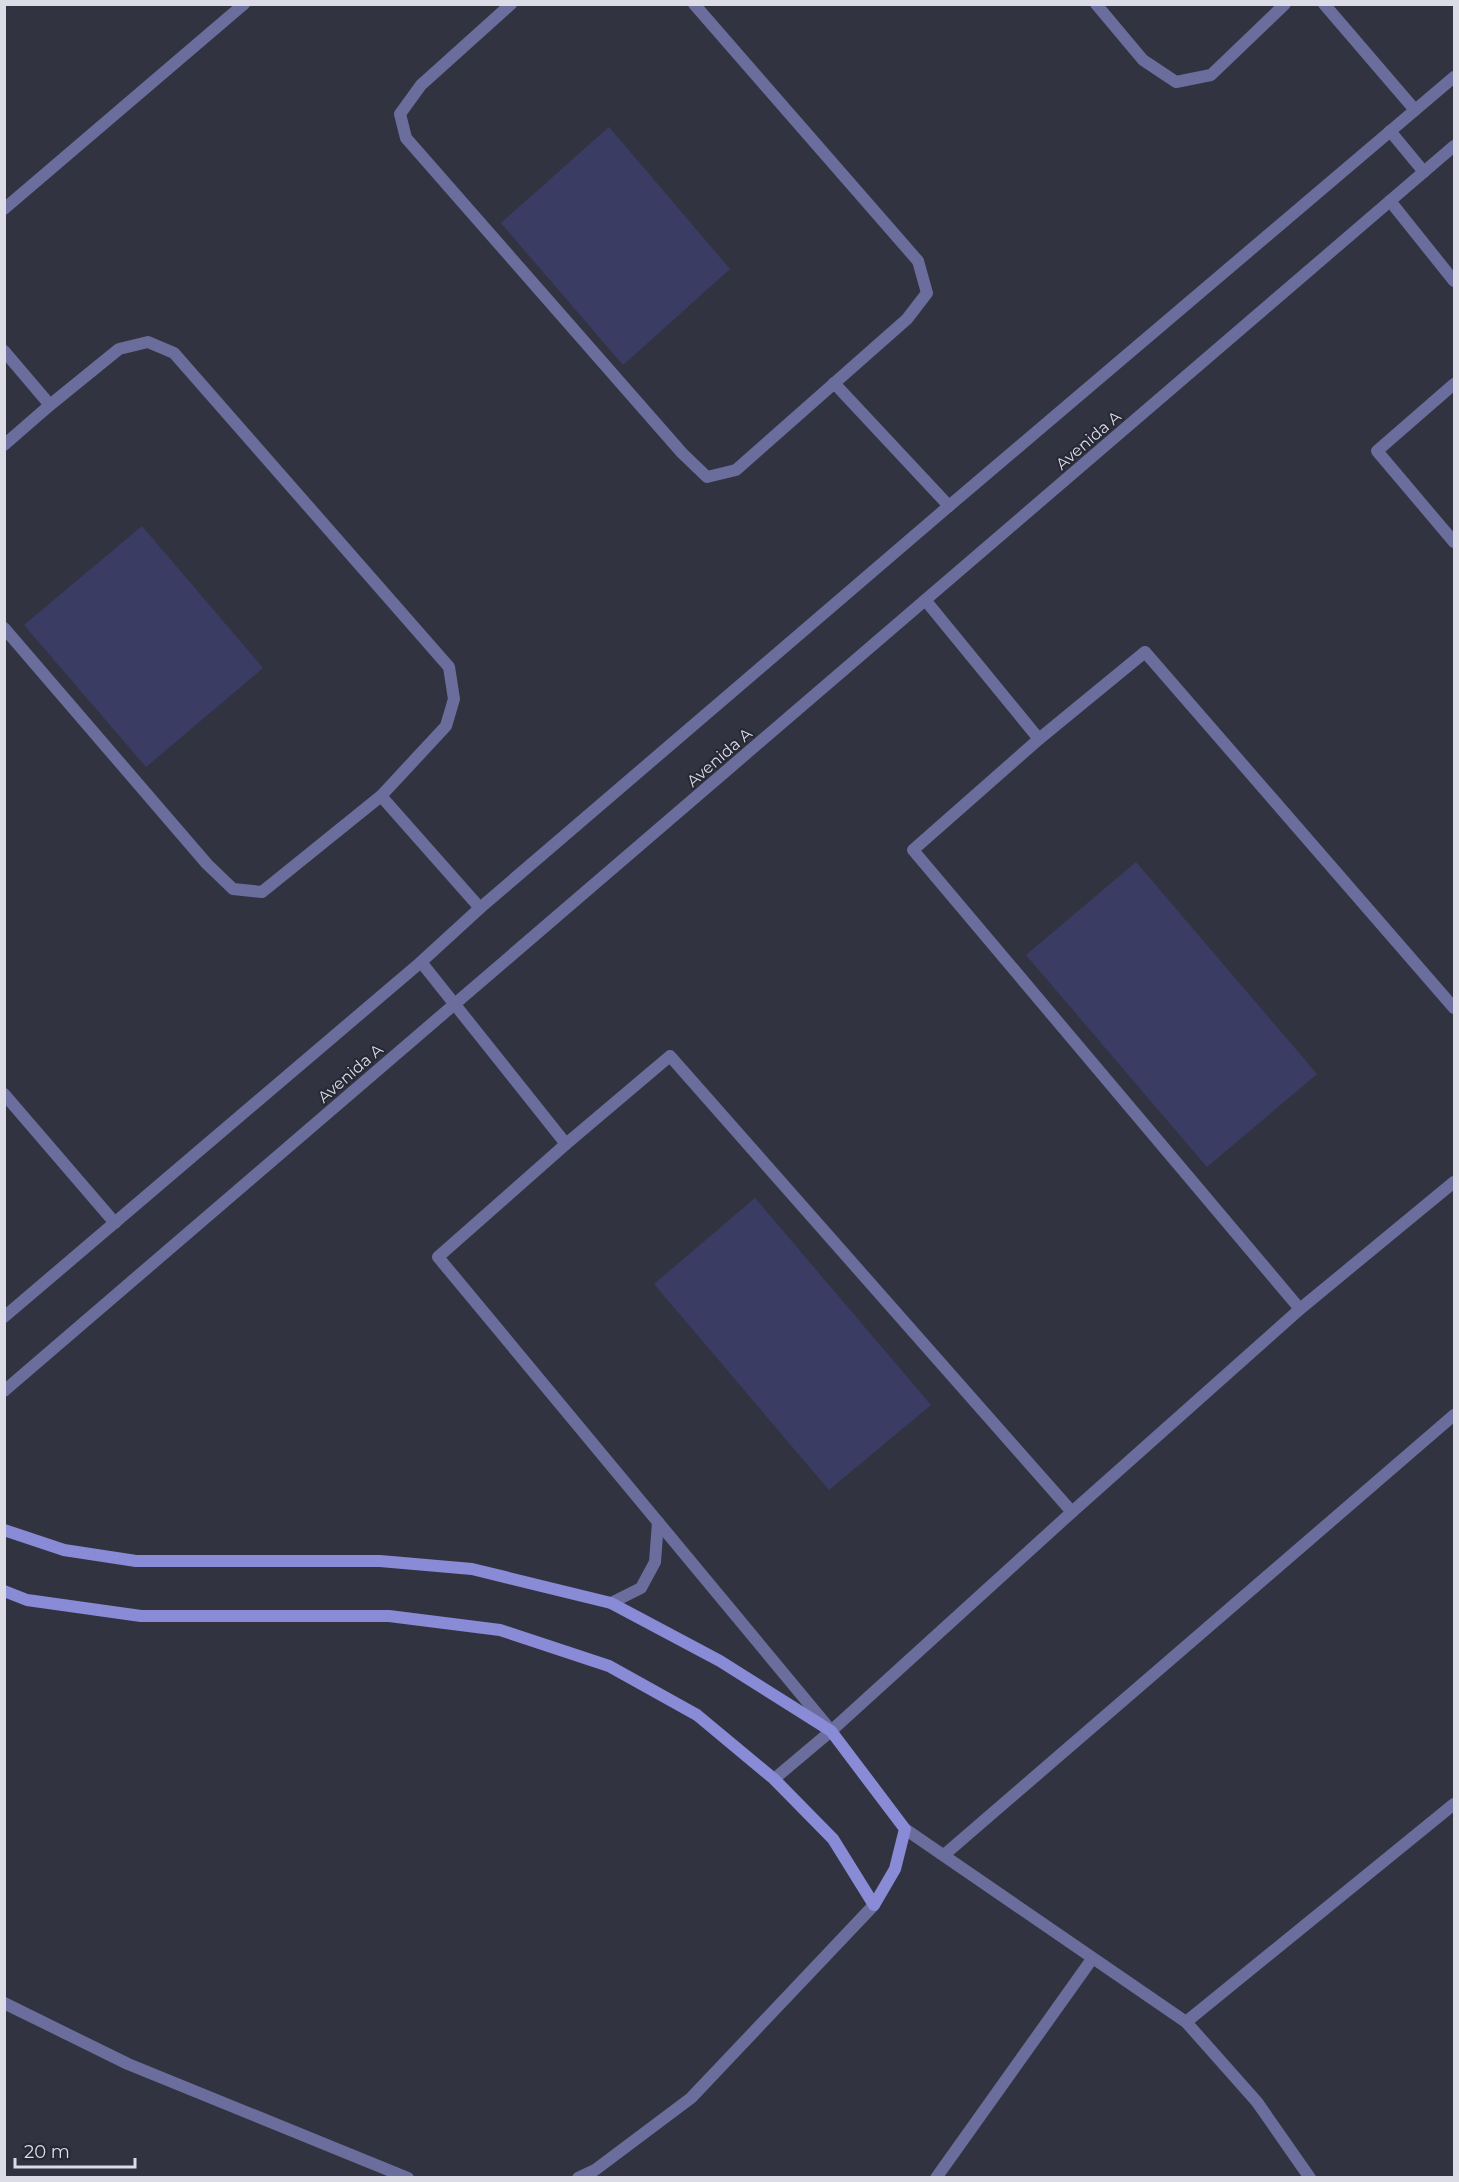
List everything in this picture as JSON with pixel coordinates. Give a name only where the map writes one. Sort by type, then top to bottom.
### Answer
[{"type":"street","points":[[4,209],[244,4]]},
{"type":"street","points":[[511,4],[421,85],[400,114],[406,138],[682,453],[707,477],[736,470],[907,319],[927,293],[918,261],[693,4]]},
{"type":"street","points":[[1096,4],[1143,60],[1176,82],[1211,75],[1285,4]]},
{"type":"street","points":[[1324,4],[1415,110]]},
{"type":"street","points":[[4,1317],[421,962],[480,908],[949,506],[1455,77]]},
{"type":"street","points":[[1390,131],[1424,172]]},
{"type":"street","name":"Avenida A","points":[[4,1391],[1455,146]]},
{"type":"street","points":[[1390,201],[1455,281]]},
{"type":"street","points":[[4,445],[119,349],[148,342],[174,353],[449,667],[454,699],[446,726],[381,796],[262,892],[233,890],[207,864],[4,628]]},
{"type":"street","points":[[4,351],[50,405]]},
{"type":"street","points":[[834,384],[949,506]]},
{"type":"street","points":[[1455,384],[1377,451],[1455,542]]},
{"type":"street","points":[[926,601],[1039,739]]},
{"type":"street","points":[[1300,1309],[913,850],[1039,739],[1145,652],[1455,1008]]},
{"type":"street","points":[[381,796],[480,908]]},
{"type":"street","points":[[421,962],[566,1144]]},
{"type":"street","points":[[1072,1512],[670,1056],[438,1257],[831,1731],[905,1829],[1186,2022],[1257,2102],[1310,2178]]},
{"type":"street","points":[[4,1094],[115,1223]]},
{"type":"street","points":[[774,1779],[831,1731],[1300,1309],[1455,1182]]},
{"type":"street","points":[[944,1856],[1455,1415]]},
{"type":"street","points":[[611,1604],[640,1588],[655,1562],[658,1522]]},
{"type":"street","points":[[4,1530],[64,1550],[136,1561],[380,1561],[472,1569],[611,1604],[720,1661],[831,1731]]},
{"type":"street","points":[[4,1591],[27,1600],[141,1616],[389,1616],[500,1630],[609,1666],[697,1715],[774,1779],[833,1839],[874,1905]]},
{"type":"street","points":[[1186,2022],[1455,1804]]},
{"type":"street","points":[[578,2178],[598,2174],[691,2098],[874,1905],[895,1869],[905,1829]]},
{"type":"street","points":[[936,2178],[1092,1959]]},
{"type":"street","points":[[4,2003],[128,2064],[408,2178]]},
{"type":"shaded area","points":[[609,127],[730,269],[623,365],[501,223]]},
{"type":"shaded area","points":[[142,526],[263,668],[146,767],[24,625]]},
{"type":"shaded area","points":[[1136,862],[1317,1074],[1207,1167],[1026,955]]},
{"type":"shaded area","points":[[755,1198],[931,1405],[829,1490],[654,1284]]}]
